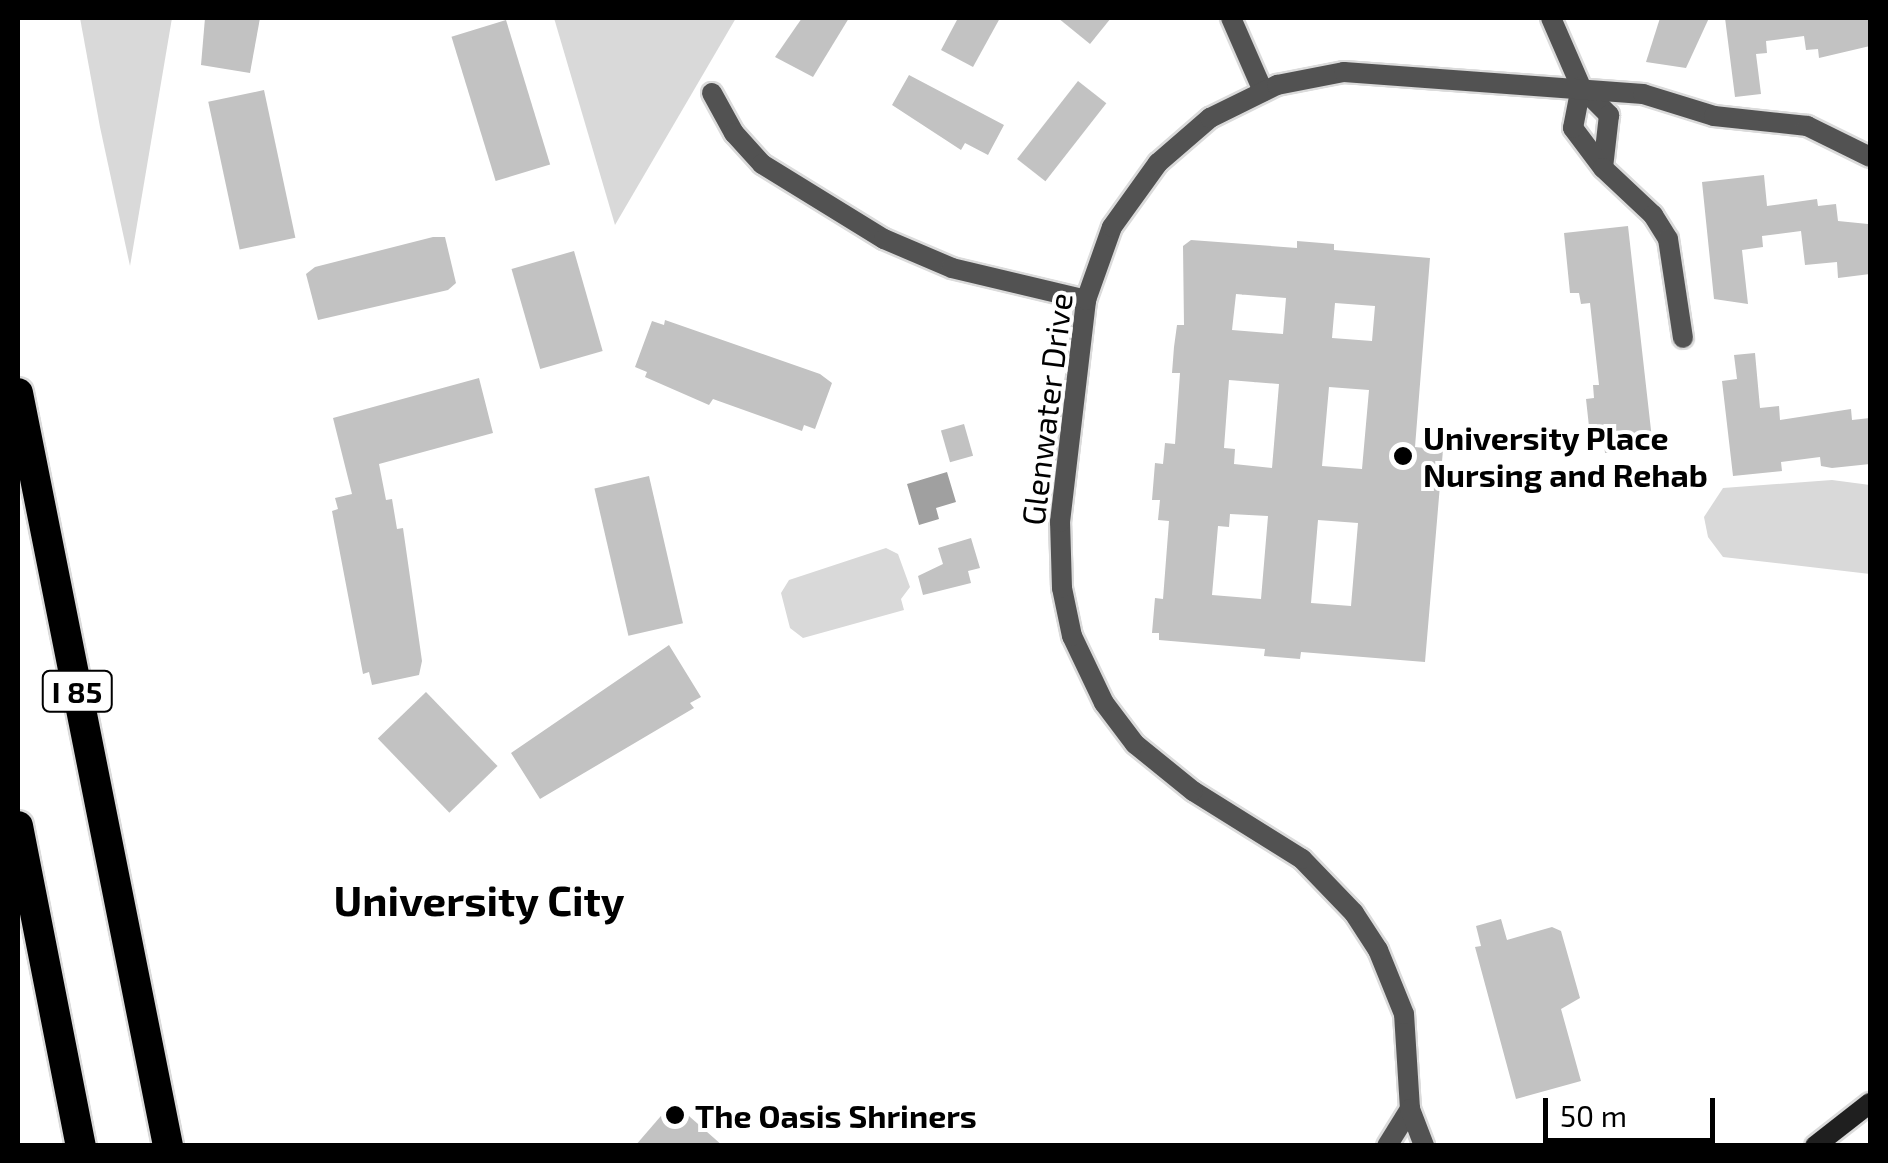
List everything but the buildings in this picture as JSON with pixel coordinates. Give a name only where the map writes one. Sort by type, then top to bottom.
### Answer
[{"type":"highway","name":"I 85","points":[[18,393],[168,1146]]},
{"type":"highway","points":[[18,826],[81,1146]]},
{"type":"street","points":[[1230,18],[1263,91]]},
{"type":"street","points":[[1551,18],[1581,87],[1609,115],[1603,168]]},
{"type":"street","name":"Glenwater Drive","points":[[1424,1146],[1410,1109],[1404,1014],[1354,912],[1302,859],[1193,791],[1135,744],[1077,650],[1059,546],[1086,300],[1112,227],[1146,177],[1194,130],[1263,91],[1344,72],[1643,94],[1714,116],[1807,126],[1870,156]]},
{"type":"street","points":[[1581,87],[1573,128],[1603,168],[1653,215],[1668,240],[1683,338]]},
{"type":"street","points":[[712,93],[734,133],[762,164],[884,240],[952,268],[1086,300]]},
{"type":"street","points":[[1815,1146],[1870,1104]]},
{"type":"street","points":[[1387,1146],[1410,1109]]},
{"type":"shaded area","points":[[80,18],[172,18],[130,266],[100,127]]},
{"type":"shaded area","points":[[554,18],[736,18],[615,225]]},
{"type":"shaded area","points":[[947,472],[956,502],[936,508],[939,519],[919,525],[907,484]]},
{"type":"shaded area","points":[[1832,480],[1870,485],[1870,574],[1723,557],[1708,537],[1704,517],[1723,488]]},
{"type":"shaded area","points":[[886,548],[898,554],[910,587],[901,599],[904,610],[803,638],[790,628],[781,593],[789,580]]},
{"type":"place","name":"University Place Nursing and Rehab","points":[[1403,456]]},
{"type":"place","name":"The Oasis Shriners","points":[[675,1115]]},
{"type":"district","name":"University City","points":[[479,899]]}]
